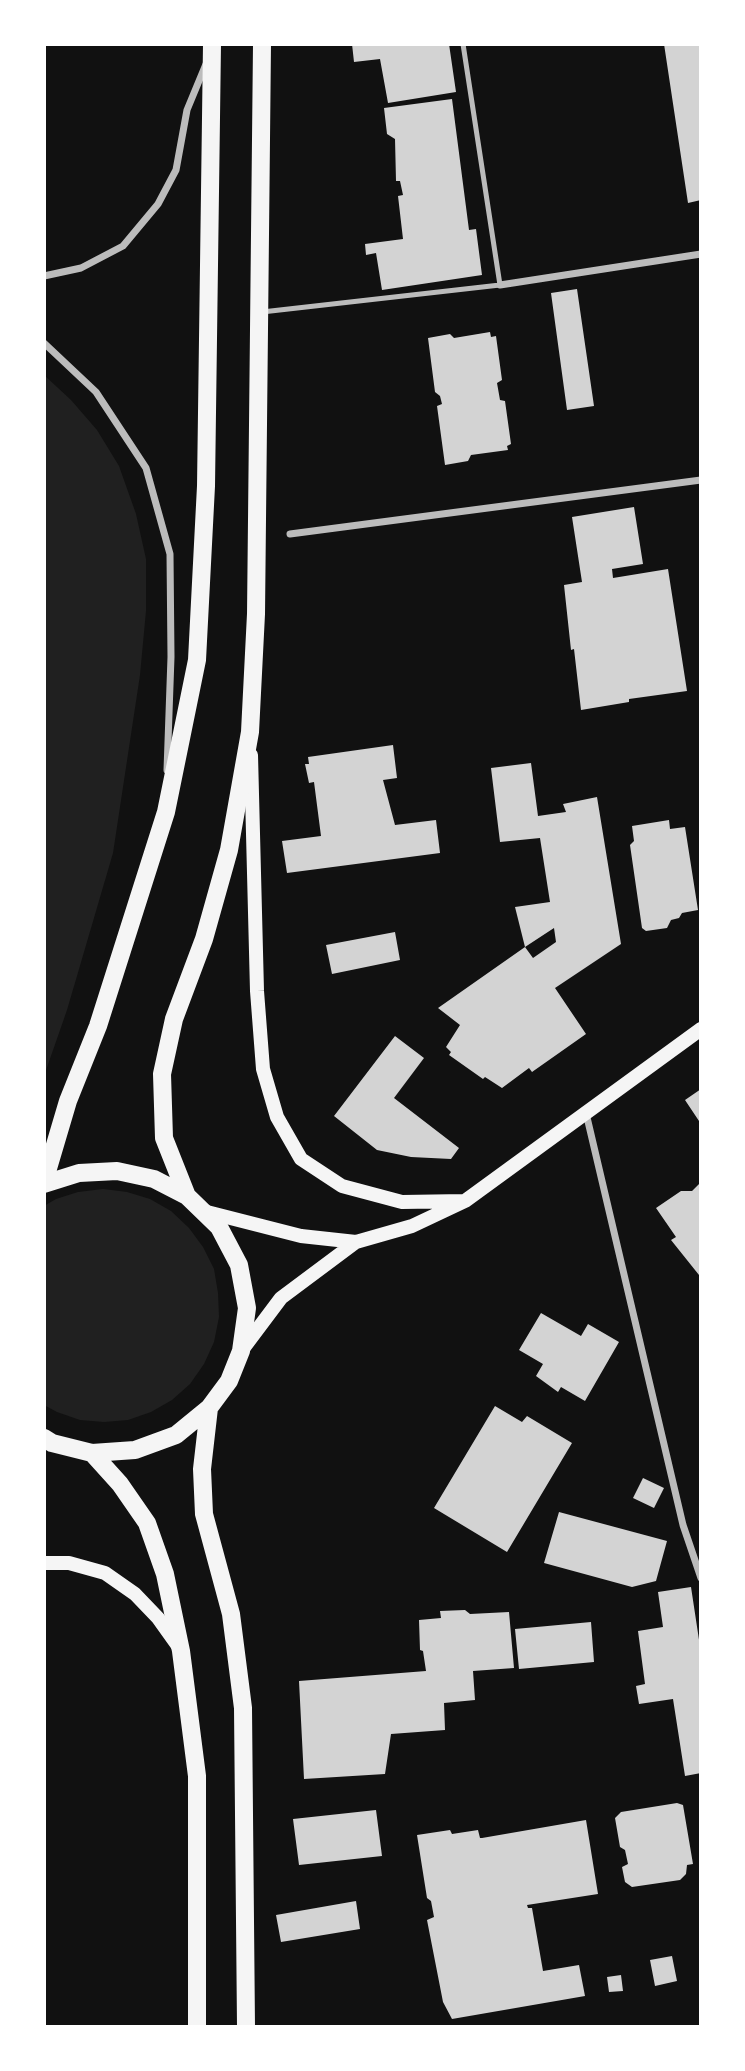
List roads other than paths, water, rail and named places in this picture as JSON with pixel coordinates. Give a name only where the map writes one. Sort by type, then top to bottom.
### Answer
[{"type":"main road","points":[[262,44],[256,614],[250,732],[257,991],[263,1069],[277,1117],[301,1159],[342,1186],[402,1202],[465,1201]]},
{"type":"main road","points":[[44,1183],[68,1101],[98,1026],[166,812],[197,660],[206,486],[212,47]]},
{"type":"main road","points":[[187,1196],[164,1138],[162,1074],[174,1019],[204,939],[229,850],[250,732]]},
{"type":"main road","points":[[241,1351],[281,1298],[356,1242],[412,1226],[465,1201],[701,1029]]},
{"type":"main road","points":[[44,1183],[79,1173],[117,1171],[154,1179],[187,1196],[219,1227],[239,1265],[247,1308],[241,1351],[229,1381],[209,1408],[176,1435],[135,1450],[92,1453],[46,1441]]},
{"type":"main road","points":[[201,1210],[301,1236],[356,1242]]},
{"type":"main road","points":[[209,1408],[202,1469],[204,1514],[231,1614],[243,1708],[246,2027]]},
{"type":"main road","points":[[92,1453],[120,1484],[147,1523],[165,1574],[181,1651],[197,1776],[197,2027]]},
{"type":"main road","points":[[44,1563],[69,1563],[105,1573],[135,1594],[158,1618],[181,1651]]},
{"type":"street","points":[[44,276],[81,268],[123,246],[158,204],[176,170],[187,110],[212,47]]},
{"type":"street","points":[[500,285],[701,254]]},
{"type":"street","points":[[44,343],[96,392],[146,468],[170,554],[171,657],[166,812]]},
{"type":"street","points":[[290,534],[701,480]]},
{"type":"street","points":[[586,1112],[683,1525],[701,1578]]},
{"type":"lane","points":[[259,312],[500,285],[464,44]]}]
